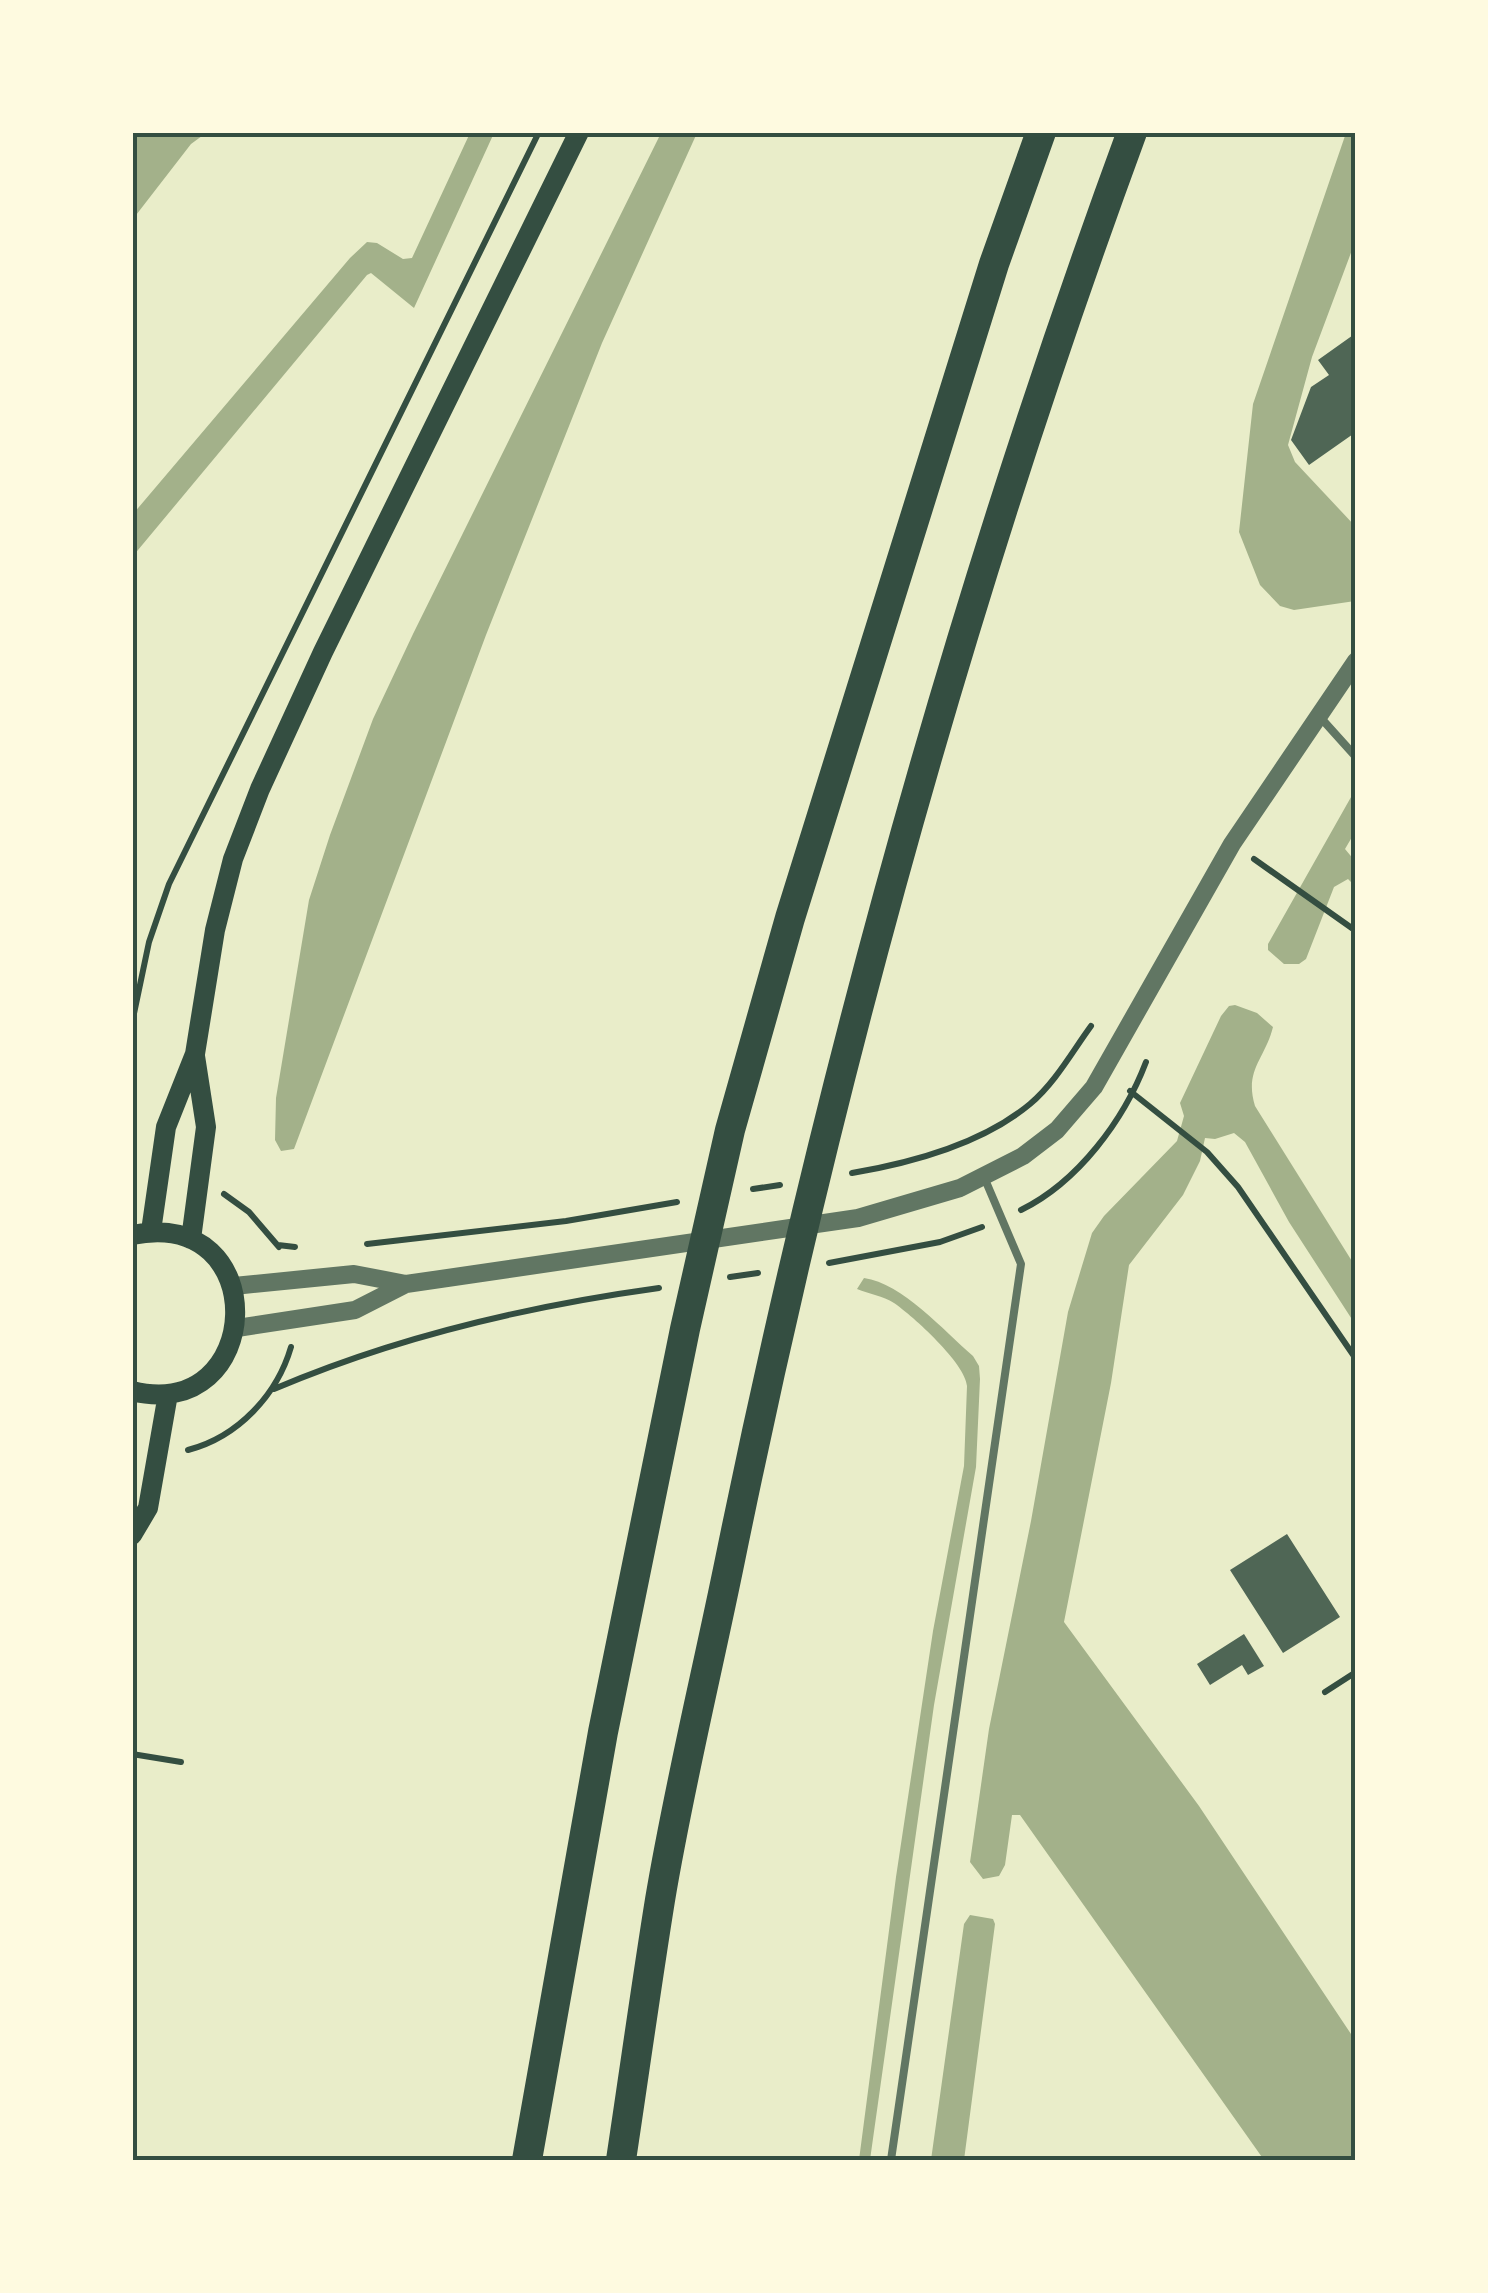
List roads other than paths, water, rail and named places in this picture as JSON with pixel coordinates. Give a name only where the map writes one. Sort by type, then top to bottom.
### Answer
[{"type":"highway","points":[[527,2154],[603,1732],[730,1130],[790,918],[941,432],[1041,132]]},
{"type":"highway","points":[[621,2160],[661,1895],[777,1332],[824,1137],[964,624],[1132,132]]},
{"type":"main road","points":[[132,1391],[168,1394],[205,1379],[220,1365],[236,1328],[234,1286],[217,1258],[191,1239],[164,1232],[142,1233],[166,1127],[195,1054],[233,859],[260,789],[323,652],[579,132]]},
{"type":"main road","points":[[191,1239],[206,1127],[195,1054]]},
{"type":"main road","points":[[132,1535],[148,1508],[168,1394]]},
{"type":"street","points":[[236,1328],[355,1310],[406,1284],[858,1218],[928,1199],[984,1178],[1023,1156],[1058,1130],[1104,1072],[1232,844],[1356,661]]},
{"type":"street","points":[[234,1286],[354,1274],[406,1284]]},
{"type":"lane","points":[[1317,714],[1356,757]]},
{"type":"lane","points":[[891,2160],[1021,1264],[984,1178]]}]
